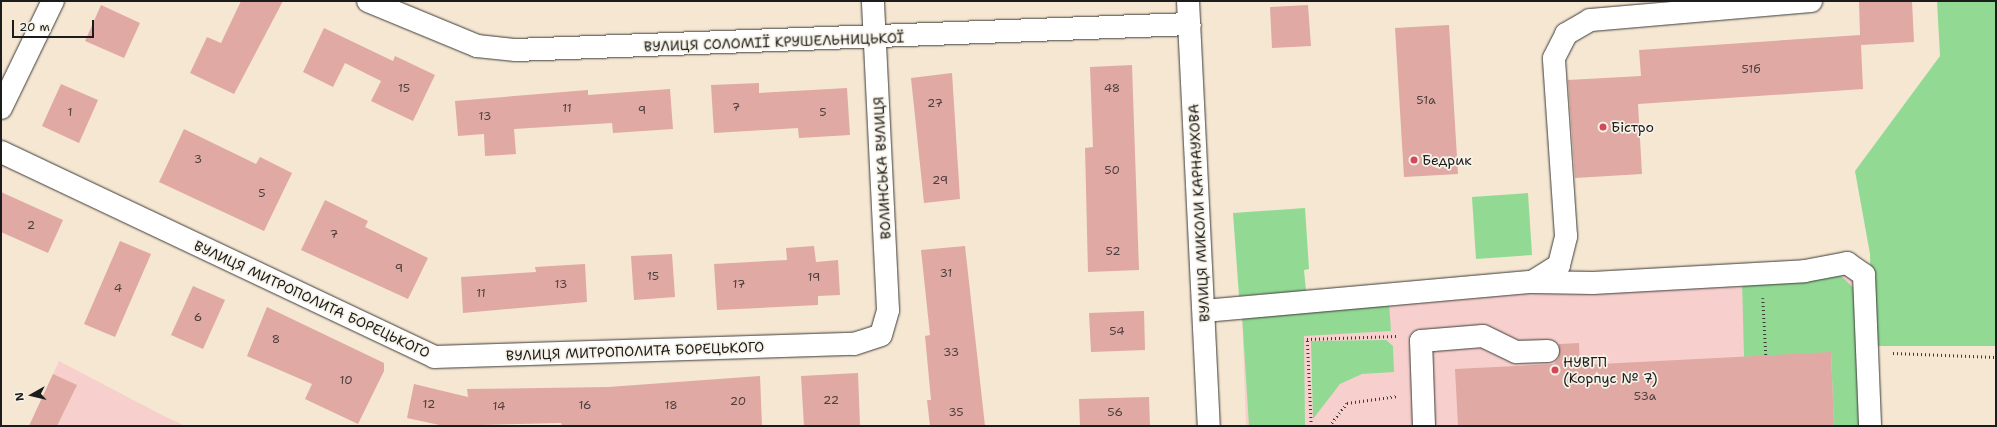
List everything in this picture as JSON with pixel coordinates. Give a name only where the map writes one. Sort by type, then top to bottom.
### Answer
[{"type":"street","points":[[1,108],[53,1]]},
{"type":"street","name":"ВОЛИНСЬКА ВУЛИЦЯ","points":[[873,1],[888,310],[880,334]]},
{"type":"street","name":"ВУЛИЦЯ МИКОЛИ КАРНАУХОВА","points":[[1188,1],[1209,426]]},
{"type":"street","points":[[1532,282],[1559,265],[1566,236],[1554,58],[1566,34],[1590,20],[1811,1]]},
{"type":"street","name":"ВУЛИЦЯ СОЛОМІЇ КРУШЕЛЬНИЦЬКОЇ","points":[[379,3],[477,46],[516,50],[874,38],[1189,24]]},
{"type":"street","name":"ВУЛИЦЯ МИТРОПОЛИТА БОРЕЦЬКОГО","points":[[1,152],[434,357],[854,344],[880,334]]},
{"type":"street","points":[[1204,311],[1532,282],[1593,283],[1805,271],[1847,263],[1864,275],[1870,426]]},
{"type":"street","points":[[1424,426],[1421,341],[1483,336],[1516,352],[1548,351]]},
{"type":"path","points":[[1762,297],[1766,356]]},
{"type":"path","points":[[1311,426],[1307,339],[1401,336],[1421,341]]},
{"type":"path","points":[[1866,352],[1996,357]]},
{"type":"path","points":[[1329,426],[1347,403],[1423,395]]},
{"type":"path","points":[[1358,426],[1384,426]]},
{"type":"shaded area","name":"НУВГП (Корпус № 7)","points":[[1862,267],[1868,426],[1246,426],[1242,315]]},
{"type":"shaded area","points":[[59,361],[162,415],[185,426],[29,426]]},
{"type":"green space","points":[[1937,1],[1996,1],[1996,346],[1872,346],[1870,254],[1855,171],[1940,56]]},
{"type":"green space","points":[[1528,193],[1532,255],[1476,259],[1472,197]]},
{"type":"green space","points":[[1305,208],[1309,269],[1304,270],[1306,291],[1239,296],[1233,213]]},
{"type":"green space","points":[[1841,276],[1858,292],[1864,426],[1834,426],[1831,353],[1744,357],[1742,281]]},
{"type":"green space","points":[[1389,302],[1391,331],[1304,336],[1305,426],[1249,426],[1242,315]]},
{"type":"green space","points":[[1386,340],[1393,346],[1394,372],[1362,374],[1340,384],[1313,419],[1311,341]]},
{"type":"building","points":[[241,1],[283,1],[234,94],[190,73],[207,37],[221,43]]},
{"type":"building","points":[[1859,1],[1912,1],[1914,42],[1861,45],[1863,89],[1638,104],[1642,174],[1575,178],[1568,80],[1641,76],[1639,50],[1860,35]]},
{"type":"building","points":[[101,5],[140,23],[124,58],[85,41]]},
{"type":"building","points":[[1308,5],[1311,46],[1272,48],[1270,7]]},
{"type":"building","points":[[1449,25],[1458,174],[1404,177],[1395,28]]},
{"type":"building","points":[[324,28],[393,61],[395,56],[435,75],[413,121],[371,101],[381,81],[345,63],[333,87],[303,72]]},
{"type":"building","points":[[1132,65],[1139,270],[1088,272],[1085,148],[1093,147],[1090,67]]},
{"type":"building","points":[[952,73],[960,199],[924,203],[911,78]]},
{"type":"building","points":[[759,83],[759,93],[847,88],[850,135],[799,138],[798,128],[714,133],[711,85]]},
{"type":"building","points":[[61,84],[98,100],[79,143],[42,126]]},
{"type":"building","points":[[670,89],[673,129],[613,133],[612,123],[514,129],[516,154],[485,156],[484,134],[458,136],[455,101],[588,90],[588,95]]},
{"type":"building","points":[[184,129],[256,164],[260,157],[292,173],[264,231],[159,182]]},
{"type":"building","points":[[1,192],[63,220],[48,253],[1,232]]},
{"type":"building","points":[[325,200],[368,221],[365,227],[428,258],[408,299],[301,250]]},
{"type":"building","points":[[120,241],[151,254],[115,337],[84,324]]},
{"type":"building","points":[[814,246],[816,262],[838,260],[840,295],[818,296],[818,305],[717,310],[714,264],[787,260],[786,248]]},
{"type":"building","points":[[965,246],[985,426],[930,426],[927,400],[931,400],[925,336],[930,335],[921,250]]},
{"type":"building","points":[[672,254],[675,297],[634,300],[631,256]]},
{"type":"building","points":[[585,264],[587,302],[463,313],[461,277],[536,272],[535,267]]},
{"type":"building","points":[[193,286],[225,300],[203,349],[171,335]]},
{"type":"building","points":[[267,307],[384,363],[384,371],[358,424],[305,399],[312,384],[247,356]]},
{"type":"building","points":[[1144,311],[1145,350],[1091,352],[1089,313]]},
{"type":"building","points":[[1579,343],[1580,365],[1831,352],[1834,426],[1458,426],[1455,369],[1554,364],[1559,357],[1559,344]]},
{"type":"building","points":[[858,373],[860,426],[804,426],[801,376]]},
{"type":"building","points":[[53,374],[77,385],[57,426],[29,426]]},
{"type":"building","points":[[760,376],[762,426],[562,426],[561,423],[444,426],[407,418],[414,384],[468,397],[467,389],[608,387]]},
{"type":"building","points":[[1149,397],[1150,426],[1080,426],[1079,399]]},
{"type":"place","name":"Бістро","points":[[1603,127]]},
{"type":"place","name":"Бедрик","points":[[1414,160]]},
{"type":"place","name":"НУВГП (Корпус № 7)","points":[[1555,370]]}]
